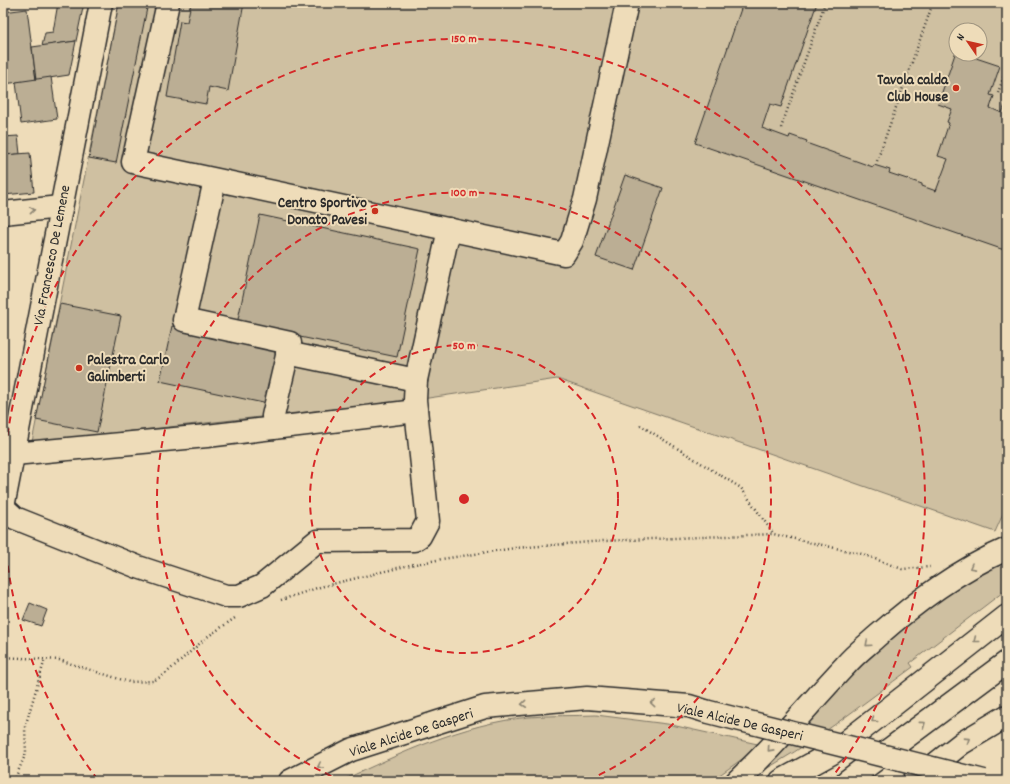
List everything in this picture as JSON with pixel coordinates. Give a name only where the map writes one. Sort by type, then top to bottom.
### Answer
[{"type":"main road","name":"Via Francesco De Lemene","points":[[3,507],[60,207],[101,3]]},
{"type":"main road","points":[[168,3],[134,162],[564,254],[572,241],[585,199],[627,3]]},
{"type":"main road","points":[[214,180],[184,320],[290,343],[273,416],[274,428]]},
{"type":"main road","points":[[3,213],[60,207]]},
{"type":"main road","points":[[3,507],[15,518],[138,567],[226,596],[239,596],[262,586],[317,541],[414,540],[420,536],[428,521],[416,411],[416,380],[449,229]]},
{"type":"main road","points":[[288,353],[416,380]]},
{"type":"main road","points":[[14,454],[206,436],[416,411]]},
{"type":"main road","points":[[737,781],[760,760],[846,664],[907,610],[956,576],[989,557],[1007,549]]},
{"type":"main road","points":[[781,781],[832,754],[1007,616]]},
{"type":"main road","points":[[847,781],[1007,662]]},
{"type":"main road","name":"Viale Alcide De Gasperi","points":[[290,781],[351,750],[485,707],[587,698],[689,706],[984,781]]},
{"type":"main road","points":[[914,781],[962,743],[1007,716]]},
{"type":"path","points":[[781,128],[825,3]]},
{"type":"path","points":[[877,161],[933,3]]},
{"type":"path","points":[[998,93],[1007,67]]},
{"type":"path","points":[[640,425],[741,488],[773,534]]},
{"type":"path","points":[[276,601],[320,587],[410,565],[515,548],[604,541],[773,534],[862,554],[902,569],[936,566]]},
{"type":"path","points":[[3,657],[59,660],[129,682],[153,681],[164,675],[207,637],[227,622],[238,617]]},
{"type":"path","points":[[14,781],[26,753],[26,723],[45,659]]},
{"type":"shaded area","points":[[119,3],[1007,3],[1007,505],[995,532],[557,379],[415,400],[32,442]]},
{"type":"shaded area","points":[[1007,558],[1007,589],[910,663],[913,667],[855,710],[795,752],[753,776],[852,669],[942,595]]},
{"type":"shaded area","points":[[596,715],[667,724],[762,745],[711,781],[341,781],[409,750],[480,726],[529,717]]},
{"type":"building","points":[[3,3],[8,3],[8,12],[3,12]]},
{"type":"building","points":[[58,3],[84,3],[76,41],[42,46],[45,33],[53,32]]},
{"type":"building","points":[[119,3],[148,3],[116,163],[89,158]]},
{"type":"building","points":[[191,3],[244,3],[228,91],[209,87],[206,104],[167,97],[180,21],[187,22]]},
{"type":"building","points":[[743,3],[817,3],[781,107],[770,104],[762,128],[789,138],[790,135],[807,141],[806,143],[873,167],[874,165],[890,170],[889,173],[922,184],[922,186],[936,191],[948,159],[938,156],[952,109],[938,104],[952,62],[988,62],[1000,66],[990,95],[994,96],[990,108],[1002,113],[1007,99],[1007,251],[695,143]]},
{"type":"building","points":[[27,9],[36,80],[3,84],[3,12]]},
{"type":"building","points":[[76,41],[69,75],[36,80],[32,47]]},
{"type":"building","points":[[51,77],[57,119],[21,124],[16,82]]},
{"type":"building","points":[[18,136],[20,154],[3,155],[3,137]]},
{"type":"building","points":[[30,153],[34,192],[4,195],[3,155]]},
{"type":"building","points":[[625,175],[663,188],[634,270],[596,257]]},
{"type":"building","points":[[260,215],[420,249],[397,357],[237,324]]},
{"type":"building","name":"Palestra Carlo Galimberti","points":[[60,304],[121,316],[97,432],[36,420]]},
{"type":"building","points":[[172,326],[280,348],[268,404],[160,381]]},
{"type":"building","points":[[30,603],[47,610],[41,626],[23,620]]},
{"type":"place","name":"Tavola calda Club House","points":[[956,88]]},
{"type":"place","name":"Centro Sportivo Donato Pavesi","points":[[375,211]]},
{"type":"place","name":"Palestra Carlo Galimberti","points":[[79,368]]}]
